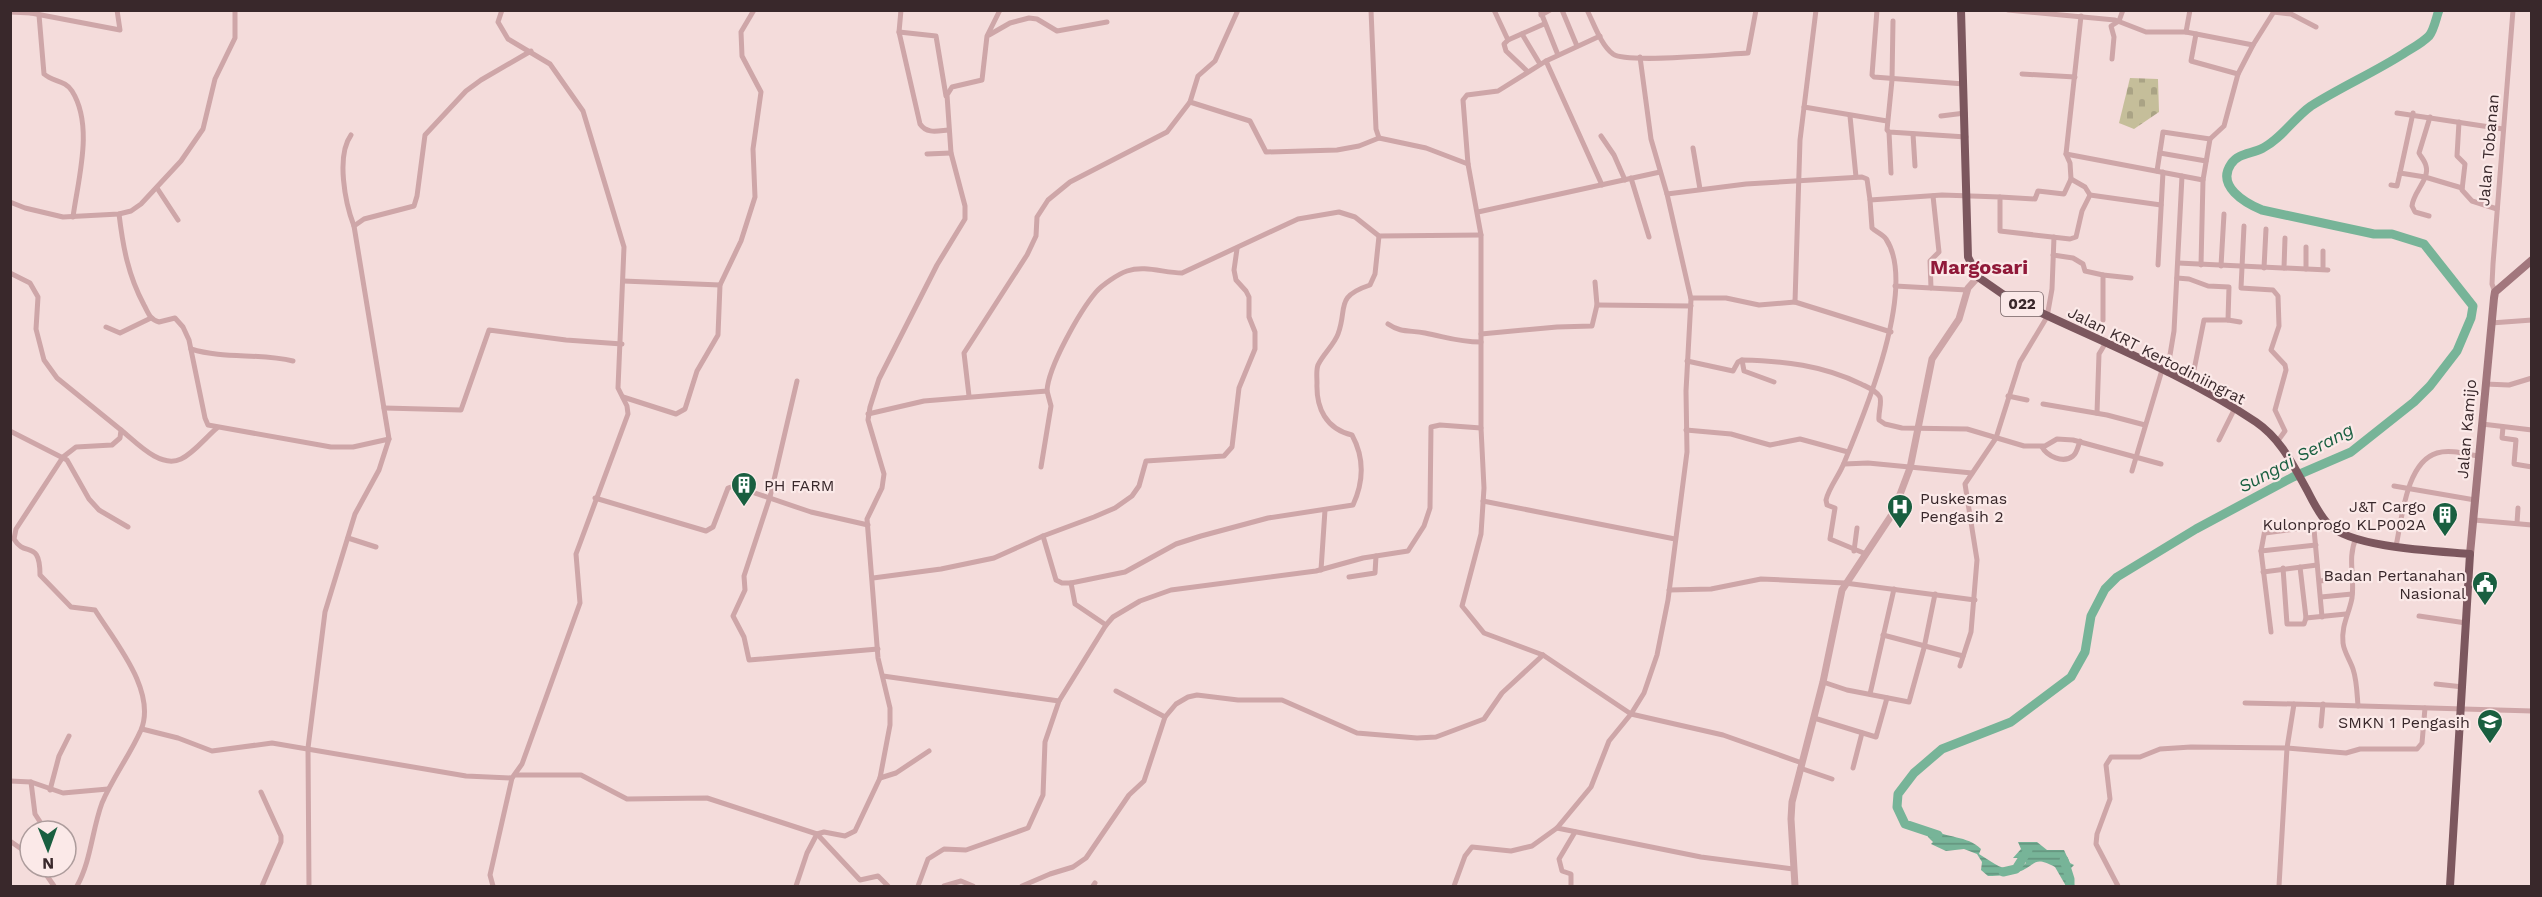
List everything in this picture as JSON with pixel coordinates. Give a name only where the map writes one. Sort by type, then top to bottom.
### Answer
[{"type":"main road","points":[[1961,10],[1968,257],[1978,277]]},
{"type":"main road","points":[[2494,295],[2532,260]]},
{"type":"main road","name":"Jalan KRT Kertodiniingrat","points":[[1978,277],[1990,288],[2191,385],[2255,421],[2271,434],[2295,466],[2329,525],[2340,533],[2396,546],[2470,554]]},
{"type":"main road","name":"Jalan Kamijo","points":[[2450,886],[2470,554],[2494,295]]},
{"type":"street","points":[[10,12],[32,12],[120,30],[117,10]]},
{"type":"street","points":[[10,201],[51,215],[73,217],[131,211],[157,188],[181,161],[203,129],[215,79],[235,38],[235,10]]},
{"type":"street","points":[[493,886],[490,875],[514,777],[522,764],[580,603],[576,554],[627,414],[618,388],[622,344],[624,247],[583,111],[550,64],[508,39],[498,22],[502,10]]},
{"type":"street","points":[[623,397],[676,414],[685,409],[697,371],[718,335],[720,285],[741,241],[755,197],[753,149],[761,92],[742,56],[741,32],[754,10]]},
{"type":"street","points":[[901,10],[899,32],[920,124],[923,129],[932,132],[948,130]]},
{"type":"street","points":[[946,99],[952,87],[982,80],[987,36],[1000,10]]},
{"type":"street","points":[[969,396],[964,353],[1027,255],[1036,236],[1037,217],[1048,200],[1070,182],[1167,132],[1190,102],[1198,76],[1215,61],[1238,10]]},
{"type":"street","points":[[1371,10],[1376,129],[1379,138]]},
{"type":"street","points":[[1494,10],[1508,40]]},
{"type":"street","points":[[1550,10],[1541,13],[1558,55]]},
{"type":"street","points":[[1562,10],[1577,46]]},
{"type":"street","points":[[1587,10],[1600,36],[1616,56],[1640,57],[1748,53],[1756,10]]},
{"type":"street","points":[[1795,302],[1804,107],[1816,10]]},
{"type":"street","points":[[1877,10],[1872,75],[1874,77],[1964,84]]},
{"type":"street","points":[[2008,10],[2071,13],[2119,21],[2146,32],[2186,32],[2253,45]]},
{"type":"street","points":[[2112,59],[2114,37],[2111,29],[2119,21],[2123,10]]},
{"type":"street","points":[[2186,32],[2190,10]]},
{"type":"street","name":"Jalan Tobanan","points":[[2494,295],[2492,284],[2512,10]]},
{"type":"street","points":[[2201,264],[2203,180],[2210,140],[2226,122],[2238,74],[2274,11],[2291,14],[2316,27]]},
{"type":"street","points":[[39,15],[45,74],[50,79],[64,82],[71,90],[81,119],[82,150],[73,217]]},
{"type":"street","points":[[1870,201],[1933,196],[2035,199],[2038,191],[2064,194],[2071,179],[2070,163],[2066,154],[2080,16]]},
{"type":"street","points":[[987,36],[1011,23],[1029,18],[1037,19],[1057,31],[1107,22]]},
{"type":"street","points":[[1891,172],[1887,122],[1892,80],[1893,21]]},
{"type":"street","points":[[1527,71],[1504,48],[1504,44],[1544,24]]},
{"type":"street","points":[[796,886],[807,853],[817,834],[824,832],[845,836],[855,831],[880,778],[889,737],[891,713],[878,649],[868,516],[882,488],[884,474],[868,414],[879,379],[937,265],[966,219],[965,206],[951,153],[946,99],[936,36],[899,32]]},
{"type":"street","points":[[1522,34],[1543,63],[1602,185]]},
{"type":"street","points":[[2196,34],[2190,61],[2238,74]]},
{"type":"street","points":[[1600,36],[1527,71],[1498,91],[1465,96],[1468,164],[1481,235],[1483,501],[1481,534],[1463,598],[1463,609],[1484,633],[1543,655],[1631,714],[1723,735],[1832,779]]},
{"type":"street","points":[[354,226],[364,219],[414,206],[423,140],[429,130],[466,92],[531,51]]},
{"type":"street","points":[[1454,886],[1465,856],[1471,848],[1511,851],[1532,846],[1557,828],[1591,787],[1609,741],[1631,714],[1644,693],[1658,655],[1687,452],[1687,361],[1691,298],[1667,194],[1651,139],[1640,57]]},
{"type":"street","points":[[2022,74],[2075,77]]},
{"type":"street","points":[[1190,102],[1250,122],[1266,152],[1337,150],[1359,146],[1379,138],[1426,148],[1468,164]]},
{"type":"street","points":[[1804,107],[1887,122]]},
{"type":"street","points":[[1941,116],[1965,113]]},
{"type":"street","points":[[2397,113],[2413,113],[2503,129]]},
{"type":"street","points":[[2391,185],[2397,186],[2413,113]]},
{"type":"street","points":[[1850,116],[1856,177]]},
{"type":"street","points":[[2429,216],[2415,212],[2412,206],[2414,196],[2425,177],[2426,166],[2420,153],[2430,117]]},
{"type":"street","points":[[2459,122],[2457,158],[2465,166],[2462,188]]},
{"type":"street","points":[[1889,132],[1966,137]]},
{"type":"street","points":[[2158,265],[2161,205],[2160,153],[2164,132],[2210,140]]},
{"type":"street","points":[[1913,134],[1915,166]]},
{"type":"street","points":[[309,886],[308,748],[324,612],[355,514],[379,470],[389,439],[354,226],[347,206],[343,156],[344,148],[351,135]]},
{"type":"street","points":[[1601,136],[1628,179],[1649,237]]},
{"type":"street","points":[[1693,148],[1700,189]]},
{"type":"street","points":[[927,154],[951,153]]},
{"type":"street","points":[[2160,153],[2206,161]]},
{"type":"street","points":[[2066,154],[2203,180]]},
{"type":"street","points":[[1478,212],[1660,172]]},
{"type":"street","points":[[2400,173],[2425,177],[2462,188],[2472,201],[2497,209]]},
{"type":"street","points":[[2132,471],[2134,457],[2172,348],[2182,176]]},
{"type":"street","points":[[1667,194],[1799,180],[1867,178],[1871,225],[1888,242],[1894,264],[1895,286],[1891,332],[1844,464],[1827,497],[1827,505],[1835,508],[1830,538],[1854,551],[1866,554]]},
{"type":"street","points":[[2071,179],[2085,187],[2090,195],[2161,205]]},
{"type":"street","points":[[157,188],[178,220]]},
{"type":"street","points":[[2000,197],[2000,231],[2076,237],[2082,211],[2090,195]]},
{"type":"street","points":[[1931,288],[1930,261],[1939,252],[1933,196]]},
{"type":"street","points":[[1041,467],[1051,406],[1047,379],[1060,349],[1097,291],[1126,271],[1146,268],[1166,273],[1182,273],[1298,219],[1339,212],[1356,217],[1379,236],[1481,235]]},
{"type":"street","points":[[119,214],[126,266],[151,318],[159,322],[171,318],[178,321],[186,332],[206,423],[217,428],[331,447],[353,447],[389,439]]},
{"type":"street","points":[[2221,266],[2224,214]]},
{"type":"street","points":[[2241,288],[2244,226]]},
{"type":"street","points":[[2264,267],[2265,229]]},
{"type":"street","points":[[1043,536],[1056,580],[1071,583],[1125,572],[1176,544],[1268,518],[1353,505],[1358,495],[1362,463],[1360,449],[1352,435],[1340,432],[1327,422],[1316,400],[1317,367],[1338,334],[1342,306],[1355,290],[1370,285],[1375,274],[1379,236]]},
{"type":"street","points":[[1960,666],[1971,632],[1975,600],[1976,546],[1965,488],[1972,472],[1996,438],[2020,362],[2047,317],[2052,289],[2054,237]]},
{"type":"street","points":[[2284,268],[2285,238]]},
{"type":"street","points":[[2306,247],[2306,269]]},
{"type":"street","points":[[873,578],[994,558],[1115,508],[1132,496],[1139,486],[1146,461],[1224,456],[1232,447],[1239,388],[1255,349],[1255,332],[1249,317],[1249,297],[1236,280],[1234,270],[1237,249]]},
{"type":"street","points":[[2178,263],[2325,269],[2323,251]]},
{"type":"street","points":[[2054,255],[2073,258],[2083,264],[2085,271],[2131,278]]},
{"type":"street","points":[[10,273],[30,283],[38,297],[36,329],[44,360],[57,378],[154,456],[169,461],[181,459],[217,428]]},
{"type":"street","points":[[2103,275],[2103,320]]},
{"type":"street","points":[[1796,886],[1791,819],[1794,789],[1824,682],[1842,590],[1893,513],[1910,468],[1932,359],[1959,319],[1967,290],[1978,277]]},
{"type":"street","points":[[2177,278],[2189,279],[2208,286],[2272,290],[2278,296],[2278,326],[2271,350],[2285,365],[2286,370],[2275,410],[2286,431],[2277,442]]},
{"type":"street","points":[[623,281],[720,285]]},
{"type":"street","points":[[1481,334],[1557,327],[1588,328],[1593,324],[1597,305],[1595,282]]},
{"type":"street","points":[[1895,286],[1967,290]]},
{"type":"street","points":[[2228,320],[2229,287]]},
{"type":"street","points":[[1691,298],[1726,298],[1759,305],[1795,302],[1891,332]]},
{"type":"street","points":[[1597,305],[1691,306]]},
{"type":"street","points":[[106,327],[120,333],[151,318]]},
{"type":"street","points":[[2191,385],[2204,320],[2240,322]]},
{"type":"street","points":[[2492,323],[2532,320]]},
{"type":"street","points":[[1388,324],[1402,332],[1426,333],[1463,343],[1481,342]]},
{"type":"street","points":[[384,408],[461,410],[489,330],[566,340],[622,344]]},
{"type":"street","points":[[2097,413],[2099,354],[2105,344]]},
{"type":"street","points":[[191,349],[218,355],[293,361]]},
{"type":"street","points":[[1687,361],[1733,371],[1738,362],[1742,360],[1810,365],[1842,375],[1872,389],[1881,401],[1878,416],[1881,423],[1918,430],[1967,429],[2024,446],[2042,447],[2057,439],[2080,441],[2161,464]]},
{"type":"street","points":[[1742,360],[1744,371],[1774,382]]},
{"type":"street","points":[[2485,384],[2509,385],[2532,378]]},
{"type":"street","points":[[797,381],[770,497],[744,576],[745,590],[733,616],[744,637],[749,660],[878,649]]},
{"type":"street","points":[[868,414],[924,401],[1047,391]]},
{"type":"street","points":[[2008,396],[2027,400]]},
{"type":"street","points":[[2043,404],[2097,413],[2145,425]]},
{"type":"street","points":[[2219,440],[2234,410]]},
{"type":"street","points":[[2482,424],[2532,430]]},
{"type":"street","points":[[918,886],[928,860],[944,849],[966,850],[1028,828],[1043,795],[1045,742],[1059,701],[1106,625],[1126,608],[1166,591],[1321,570],[1376,556],[1407,551],[1427,521],[1431,502],[1431,427],[1440,425],[1481,428]]},
{"type":"street","points":[[2503,427],[2502,438],[2516,440],[2514,464],[2532,467]]},
{"type":"street","points":[[77,886],[84,871],[108,789],[142,729],[144,697],[141,687],[95,610],[71,607],[40,576],[40,560],[34,551],[17,545],[13,528],[63,457],[76,447],[112,445],[120,438],[122,430]]},
{"type":"street","points":[[1686,430],[1731,434],[1770,445],[1800,439],[1848,452]]},
{"type":"street","points":[[10,432],[63,457],[72,465],[89,499],[99,510],[128,526]]},
{"type":"street","points":[[2042,447],[2051,456],[2066,459],[2075,453],[2080,441]]},
{"type":"street","points":[[2396,546],[2409,489],[2417,467],[2426,457],[2439,452],[2478,456]]},
{"type":"street","points":[[1844,464],[1869,463],[1972,472]]},
{"type":"street","points":[[595,498],[706,531],[713,527],[730,486],[830,517],[868,525]]},
{"type":"street","points":[[2394,486],[2475,500]]},
{"type":"street","points":[[1483,501],[1676,539]]},
{"type":"street","points":[[2517,523],[2518,508]]},
{"type":"street","points":[[1321,570],[1325,510]]},
{"type":"street","points":[[2474,520],[2532,525]]},
{"type":"street","points":[[2266,524],[2261,550],[2271,632]]},
{"type":"street","points":[[2265,533],[2310,527],[2314,531],[2322,617]]},
{"type":"street","points":[[1854,551],[1857,528]]},
{"type":"street","points":[[348,538],[376,547]]},
{"type":"street","points":[[2356,538],[2350,561],[2353,578],[2352,594],[2342,630],[2343,642],[2354,671],[2358,706]]},
{"type":"street","points":[[2261,550],[2316,545]]},
{"type":"street","points":[[1349,577],[1376,572],[1376,556]]},
{"type":"street","points":[[2263,572],[2318,565]]},
{"type":"street","points":[[2283,568],[2287,624],[2304,624],[2306,618],[2300,567]]},
{"type":"street","points":[[2320,581],[2353,578]]},
{"type":"street","points":[[1669,590],[1711,590],[1761,579],[1845,583],[1975,600]]},
{"type":"street","points":[[1071,583],[1075,604],[1106,625]]},
{"type":"street","points":[[1870,694],[1894,589]]},
{"type":"street","points":[[1824,682],[1909,702],[1924,648],[1935,594]]},
{"type":"street","points":[[2321,597],[2352,594]]},
{"type":"street","points":[[2306,618],[2346,614]]},
{"type":"street","points":[[2419,616],[2466,623]]},
{"type":"street","points":[[1883,635],[1924,648],[1964,656]]},
{"type":"street","points":[[1022,886],[1073,867],[1086,858],[1129,795],[1144,781],[1165,717],[1176,704],[1192,695],[1238,700],[1282,700],[1357,733],[1417,738],[1436,737],[1484,719],[1502,693],[1543,655]]},
{"type":"street","points":[[883,676],[1059,701]]},
{"type":"street","points":[[2436,684],[2463,687]]},
{"type":"street","points":[[1116,691],[1165,717]]},
{"type":"street","points":[[1814,718],[1876,737],[1887,698]]},
{"type":"street","points":[[2245,703],[2532,711]]},
{"type":"street","points":[[2279,886],[2287,748],[2294,704]]},
{"type":"street","points":[[2321,726],[2323,704]]},
{"type":"street","points":[[2118,886],[2096,844],[2097,834],[2110,799],[2106,765],[2111,757],[2140,757],[2160,749],[2191,747],[2287,748],[2346,753],[2360,749],[2417,749],[2422,743],[2425,708]]},
{"type":"street","points":[[142,729],[178,738],[213,751],[265,743],[308,748],[357,759],[466,776],[581,775],[627,799],[707,798],[817,834],[860,880],[878,876],[888,886]]},
{"type":"street","points":[[1853,768],[1862,733]]},
{"type":"street","points":[[50,790],[59,756],[69,736]]},
{"type":"street","points":[[880,778],[905,768],[929,751]]},
{"type":"street","points":[[10,782],[31,782],[63,793],[108,789]]},
{"type":"street","points":[[31,782],[36,814],[39,819]]},
{"type":"street","points":[[261,792],[281,836],[281,842],[262,886]]},
{"type":"street","points":[[1557,828],[1701,857],[1793,869]]},
{"type":"street","points":[[1571,886],[1573,877],[1562,871],[1559,859],[1575,832]]},
{"type":"street","points":[[944,886],[961,881],[973,886]]},
{"type":"green space","points":[[2130,78],[2158,79],[2159,112],[2134,129],[2119,123]]},
{"type":"shaded area","points":[[1930,828],[1970,841],[1981,849],[1979,854],[1996,865],[2008,869],[2020,867],[2026,863],[2024,858],[2013,858],[2021,849],[2018,842],[2037,842],[2047,850],[2064,850],[2070,863],[2074,865],[2067,872],[2075,886],[2066,886],[2055,867],[2043,862],[2036,862],[2021,871],[1988,876],[1981,870],[1982,862],[1977,854],[1964,849],[1946,851],[1931,844],[1933,842],[1928,837],[1927,829],[1930,831]]},
{"type":"waterway","name":"Sungai Serang","points":[[1938,835],[1905,824],[1897,807],[1898,794],[1914,773],[1942,749],[2011,722],[2071,677],[2085,652],[2091,616],[2105,589],[2117,577],[2196,529],[2293,477],[2351,452],[2414,402],[2430,386],[2457,351],[2471,318],[2473,306],[2424,244],[2392,234],[2374,234],[2262,210],[2234,193],[2227,179],[2227,172],[2234,160],[2270,144],[2311,106],[2423,41],[2431,33],[2439,10]]},
{"type":"waterway","name":"Sungai Serang","points":[[2003,872],[2016,869],[2028,850]]},
{"type":"waterway","name":"Sungai Serang","points":[[2064,860],[2070,886]]},
{"type":"place","name":"PH FARM","points":[[744,508]]},
{"type":"place","name":"Puskesmas Pengasih 2","points":[[1900,530]]},
{"type":"place","name":"J&T Cargo Kulonprogo KLP002A","points":[[2445,538]]},
{"type":"place","name":"Badan Pertanahan Nasional","points":[[2485,607]]},
{"type":"place","name":"SMKN 1 Pengasih","points":[[2490,745]]},
{"type":"district","name":"Margosari","points":[[1979,267]]}]
